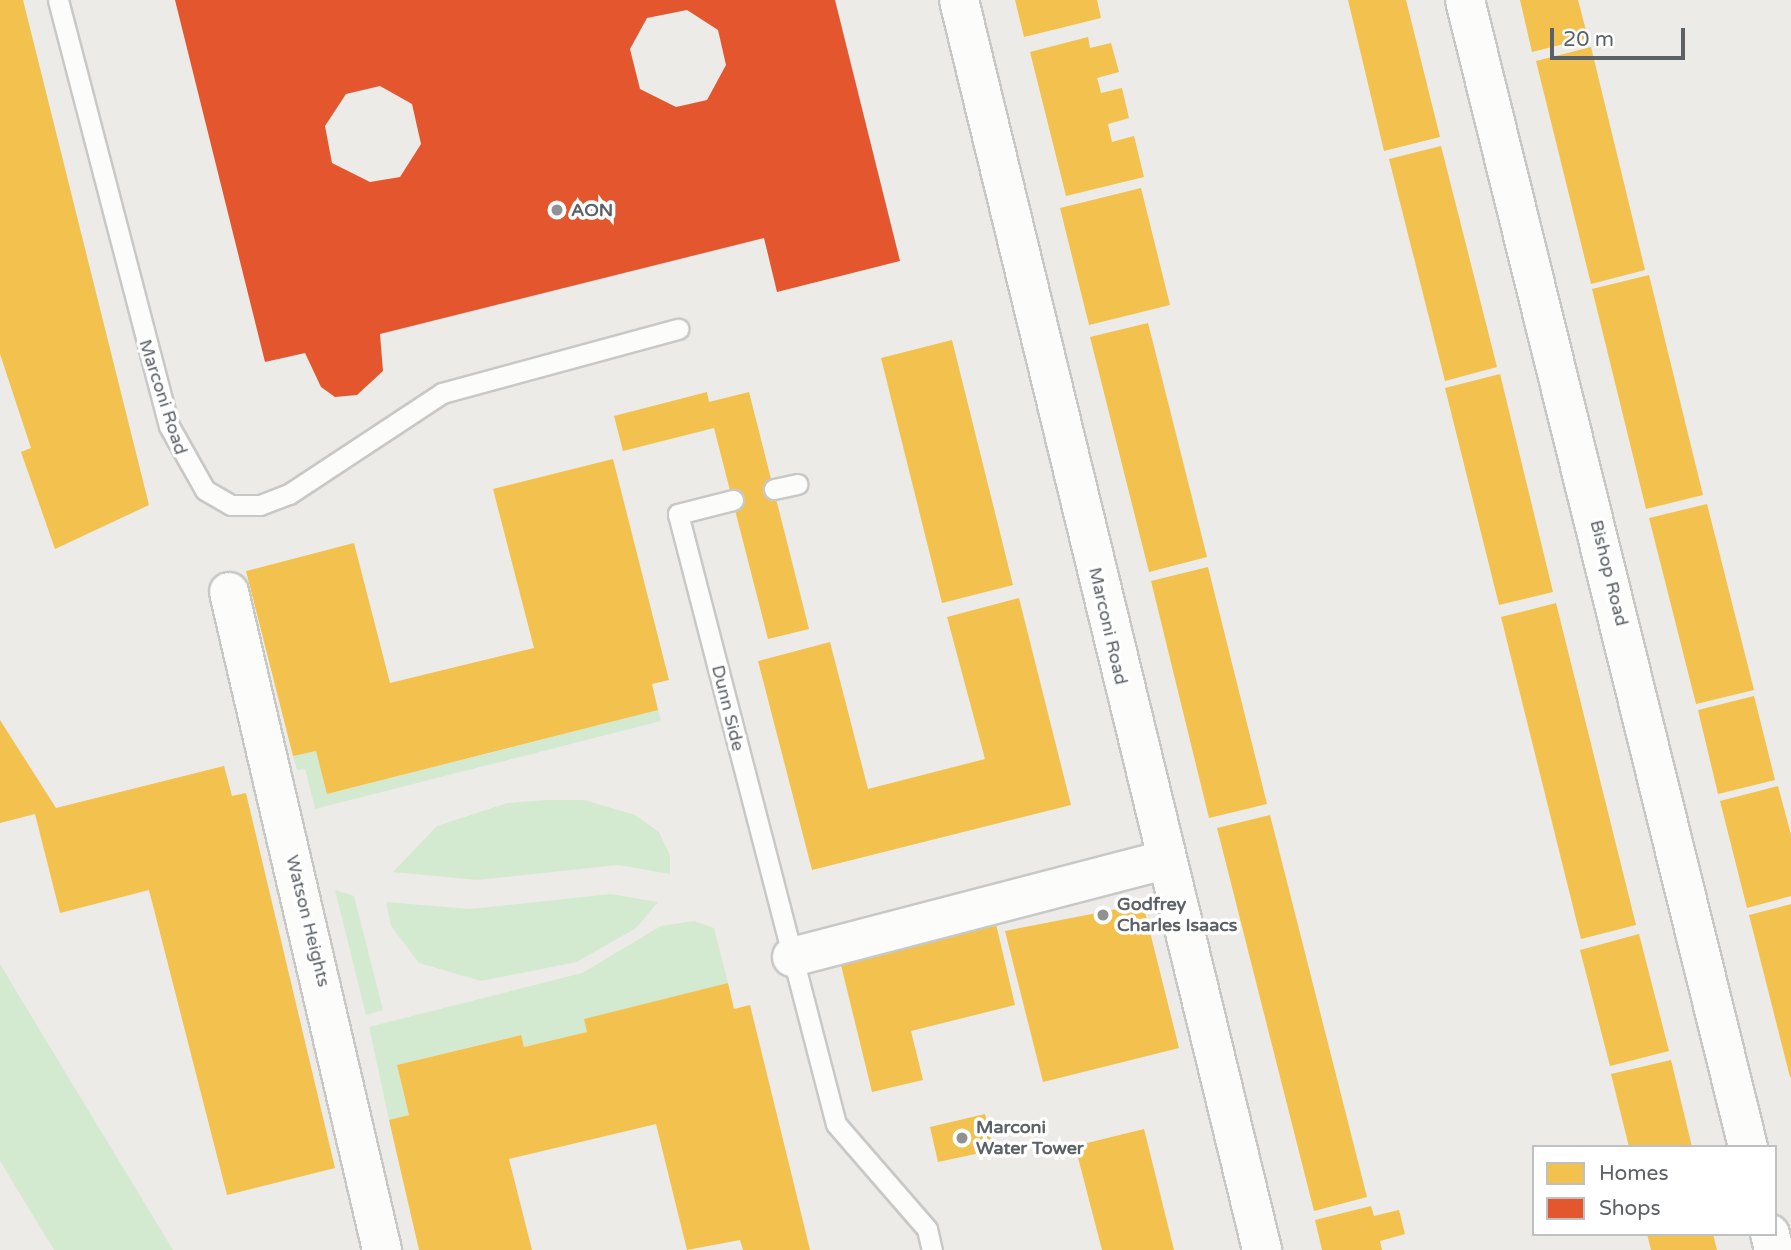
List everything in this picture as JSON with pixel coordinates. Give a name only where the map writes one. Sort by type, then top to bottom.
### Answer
[{"type":"street","name":"Marconi Road","points":[[959,0],[1164,860],[1262,1250]]},
{"type":"street","name":"Bishop Road","points":[[1465,0],[1748,1145]]},
{"type":"street","name":"Watson Heights","points":[[229,592],[382,1250]]},
{"type":"street","points":[[792,957],[1164,860]]},
{"type":"lane","name":"Marconi Road","points":[[58,0],[169,426],[205,490],[231,505],[260,505],[289,494],[442,393],[678,329]]},
{"type":"lane","points":[[774,489],[797,484]]},
{"type":"lane","name":"Dunn Side","points":[[733,500],[678,514],[836,1124],[927,1229],[932,1250]]},
{"type":"green space","points":[[658,710],[661,721],[315,809],[305,769],[297,770],[293,756],[316,751],[328,794]]},
{"type":"green space","points":[[584,800],[635,815],[659,832],[670,855],[670,874],[618,865],[477,880],[393,872],[437,826],[507,803]]},
{"type":"green space","points":[[335,890],[354,896],[383,1010],[366,1015]]},
{"type":"green space","points":[[611,894],[658,902],[636,928],[577,962],[481,981],[419,963],[391,926],[386,902],[470,909]]},
{"type":"green space","points":[[694,921],[714,928],[728,983],[585,1019],[587,1032],[524,1047],[520,1035],[397,1065],[409,1115],[389,1120],[369,1027],[582,973],[661,926]]},
{"type":"green space","points":[[0,964],[173,1250],[54,1250],[0,1161]]},
{"type":"building: Homes","points":[[0,0],[23,0],[149,505],[55,549],[21,452],[31,448],[0,354]]},
{"type":"building: Homes","points":[[1015,0],[1097,0],[1101,18],[1024,37]]},
{"type":"building: Homes","points":[[1348,0],[1406,0],[1440,137],[1384,151]]},
{"type":"building: Homes","points":[[1520,0],[1578,0],[1588,38],[1532,52]]},
{"type":"building: Homes","points":[[1088,37],[1090,48],[1111,43],[1119,72],[1097,78],[1101,93],[1122,88],[1129,118],[1108,124],[1112,142],[1134,136],[1144,177],[1066,196],[1030,52]]},
{"type":"building: Homes","points":[[1591,47],[1645,270],[1591,284],[1536,61]]},
{"type":"building: Homes","points":[[1441,146],[1497,367],[1445,381],[1389,159]]},
{"type":"building: Homes","points":[[1141,188],[1170,305],[1089,325],[1060,208]]},
{"type":"building: Homes","points":[[1649,275],[1703,495],[1646,509],[1592,289]]},
{"type":"building: Homes","points":[[1148,323],[1207,557],[1149,572],[1090,337]]},
{"type":"building: Homes","points":[[952,340],[1013,585],[942,603],[881,358]]},
{"type":"building: Homes","points":[[1500,374],[1553,592],[1499,605],[1445,388]]},
{"type":"building: Homes","points":[[707,392],[709,402],[749,392],[809,629],[768,639],[714,428],[623,451],[614,416]]},
{"type":"building: Homes","points":[[613,459],[669,680],[652,684],[658,710],[327,794],[316,751],[293,756],[246,571],[354,543],[390,683],[534,648],[493,489]]},
{"type":"building: Homes","points":[[1707,504],[1754,690],[1696,704],[1649,518]]},
{"type":"building: Homes","points":[[1208,567],[1267,804],[1209,818],[1151,581]]},
{"type":"building: Homes","points":[[1019,598],[1071,805],[812,870],[758,661],[830,642],[868,789],[985,759],[947,617]]},
{"type":"building: Homes","points":[[1556,603],[1636,925],[1581,939],[1501,617]]},
{"type":"building: Homes","points":[[1754,696],[1775,780],[1718,794],[1698,710]]},
{"type":"building: Homes","points":[[0,720],[56,808],[224,766],[232,796],[246,793],[335,1168],[227,1195],[149,890],[60,913],[35,814],[0,823]]},
{"type":"building: Homes","points":[[1778,786],[1791,835],[1791,896],[1747,908],[1720,801]]},
{"type":"building: Homes","points":[[1270,815],[1367,1197],[1314,1211],[1217,828]]},
{"type":"building: Homes","points":[[1143,904],[1179,1048],[1043,1082],[1005,931]]},
{"type":"building: Homes","points":[[1791,904],[1791,1077],[1790,1077],[1749,915]]},
{"type":"building: Homes","points":[[996,924],[1015,1005],[911,1031],[923,1080],[872,1092],[840,961]]},
{"type":"building: Homes","points":[[1639,934],[1669,1051],[1610,1066],[1580,950]]},
{"type":"building: Homes","points":[[728,983],[734,1009],[750,1005],[810,1250],[743,1250],[740,1240],[687,1250],[656,1124],[509,1159],[532,1250],[419,1250],[389,1120],[409,1115],[397,1065],[521,1035],[524,1047],[587,1032],[584,1019]]},
{"type":"building: Homes","points":[[1671,1060],[1692,1145],[1629,1145],[1611,1074]]},
{"type":"building: Homes","name":"Marconi Water Tower","points":[[985,1114],[994,1150],[938,1162],[930,1127]]},
{"type":"building: Homes","points":[[1144,1129],[1174,1250],[1102,1250],[1075,1146]]},
{"type":"building: Homes","points":[[1371,1206],[1374,1216],[1399,1210],[1405,1234],[1380,1241],[1382,1250],[1322,1250],[1315,1220]]},
{"type":"building: Homes","points":[[1648,1236],[1714,1236],[1717,1250],[1651,1250]]},
{"type":"building: Shops","name":"AON","points":[[175,0],[835,0],[900,261],[777,292],[764,238],[380,334],[383,371],[357,395],[335,397],[321,387],[305,353],[265,362]],"holes":[[[687,10],[718,30],[726,65],[707,100],[676,107],[640,89],[630,49],[647,18]],[[380,86],[412,104],[421,144],[400,177],[370,182],[332,163],[325,126],[346,94]]]},
{"type":"place","name":"AON","points":[[557,210]]},
{"type":"place","name":"Godfrey Charles Isaacs","points":[[1103,915]]},
{"type":"place","name":"Marconi Water Tower","points":[[962,1138]]}]
